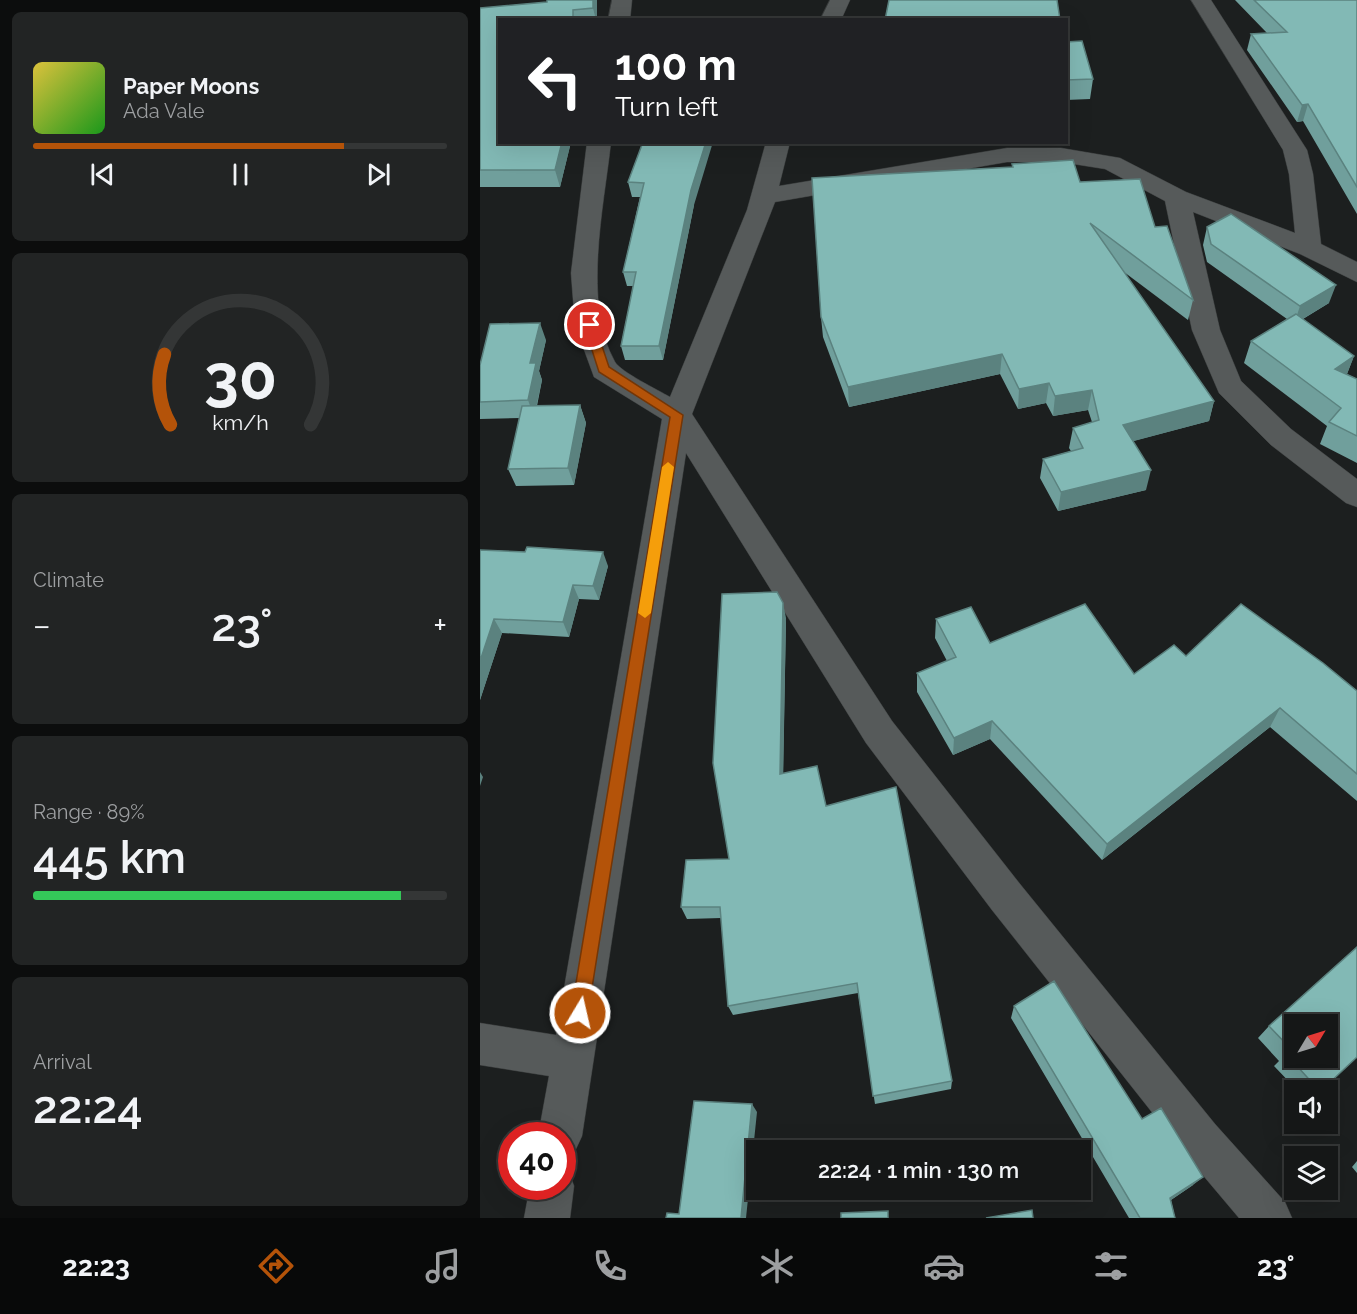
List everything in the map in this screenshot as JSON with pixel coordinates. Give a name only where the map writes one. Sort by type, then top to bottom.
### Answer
[{"type":"street","points":[[619,18],[622,0]]},
{"type":"street","points":[[831,18],[840,0]]},
{"type":"street","points":[[1201,0],[1295,150],[1301,174],[1309,248]]},
{"type":"street","points":[[599,144],[584,273],[590,325],[604,370],[676,415],[879,732],[1006,897],[1193,1129],[1269,1218]]},
{"type":"street","points":[[562,1122],[676,415],[764,196],[777,144]]},
{"type":"street","points":[[764,196],[1007,155],[1061,155],[1111,163],[1177,197],[1309,248],[1357,273]]},
{"type":"street","points":[[1177,197],[1206,330],[1229,386],[1281,437],[1357,495]]},
{"type":"street","points":[[480,1044],[572,1059]]},
{"type":"street","points":[[547,1218],[550,1200]]},
{"type":"building","points":[[547,0],[593,0],[593,8],[573,10],[573,18],[498,18],[498,144],[562,144],[555,170],[480,170],[480,8],[547,2]]},
{"type":"building","points":[[889,0],[1057,0],[1060,18],[885,18]]},
{"type":"building","points":[[1254,0],[1357,0],[1357,187],[1308,104],[1302,105],[1251,34],[1287,32]]},
{"type":"building","points":[[1082,41],[1093,79],[1068,80],[1068,42]]},
{"type":"building","points":[[642,144],[705,144],[691,190],[659,346],[621,346],[636,272],[623,272],[644,183],[628,182]]},
{"type":"building","points":[[1073,160],[1080,182],[1140,179],[1155,227],[1167,226],[1193,300],[1090,223],[1214,401],[1123,425],[1151,470],[1061,492],[1043,459],[1083,448],[1073,428],[1099,420],[1092,390],[1055,396],[1049,383],[1019,389],[1002,354],[848,387],[821,317],[812,178],[1013,167],[1012,164]]},
{"type":"building","points":[[1231,214],[1336,285],[1300,306],[1211,244],[1207,227]]},
{"type":"building","points":[[1296,314],[1354,356],[1335,369],[1357,379],[1357,436],[1329,422],[1341,408],[1251,341]]},
{"type":"building","points":[[540,323],[530,363],[536,363],[528,400],[480,402],[480,365],[490,324]]},
{"type":"building","points":[[580,405],[568,468],[508,469],[522,406]]},
{"type":"building","points":[[527,547],[603,552],[593,586],[573,585],[563,622],[494,619],[480,661],[480,550],[525,552]]},
{"type":"building","points":[[777,592],[783,603],[780,774],[817,766],[826,806],[896,787],[952,1081],[873,1096],[857,983],[728,1006],[720,907],[681,907],[686,860],[729,859],[713,763],[722,594]]},
{"type":"building","points":[[1085,604],[1134,674],[1174,645],[1186,656],[1241,604],[1323,663],[1357,691],[1357,774],[1280,708],[1107,844],[992,721],[954,738],[917,673],[956,657],[936,619],[971,607],[990,643]]},
{"type":"building","points":[[1357,947],[1357,1057],[1332,1080],[1310,1080],[1299,1068],[1338,1068],[1338,1014],[1284,1014],[1284,1042],[1269,1026]]},
{"type":"building","points":[[1054,981],[1142,1119],[1161,1108],[1203,1177],[1170,1198],[1175,1218],[1140,1218],[1014,1006]]},
{"type":"building","points":[[694,1101],[752,1104],[749,1140],[746,1140],[741,1218],[666,1218],[667,1213],[679,1214]]},
{"type":"building","points":[[1032,1210],[1033,1218],[986,1218]]},
{"type":"building","points":[[888,1211],[888,1218],[841,1218],[841,1213]]},
{"type":"slow traffic","points":[[645,613],[668,467]]},
{"type":"route","points":[[580,1013],[676,415],[604,370],[590,325]]}]
